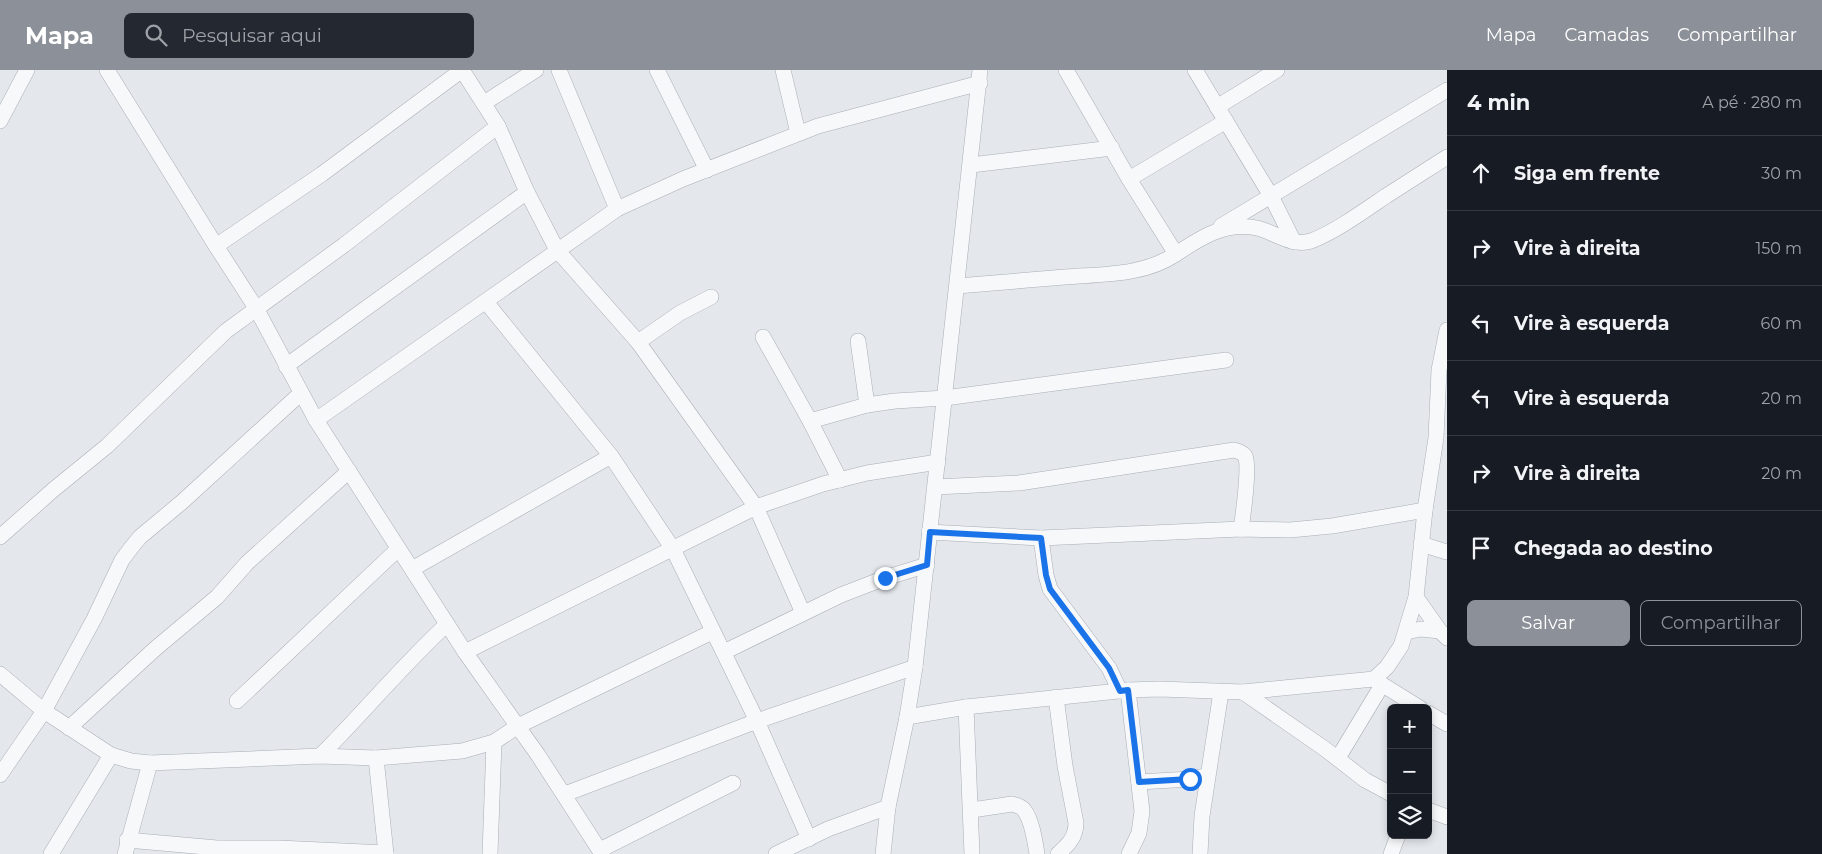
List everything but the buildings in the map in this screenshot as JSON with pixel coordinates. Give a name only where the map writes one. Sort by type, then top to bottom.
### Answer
[{"type":"street","points":[[0,120],[27,70]]},
{"type":"street","points":[[107,70],[256,308],[316,420],[465,652],[565,794],[601,852],[733,783]]},
{"type":"street","points":[[216,246],[322,174],[462,70],[498,126],[527,192],[557,250],[638,342],[756,507],[803,613]]},
{"type":"street","points":[[484,103],[536,70]]},
{"type":"street","points":[[559,70],[617,209]]},
{"type":"street","points":[[657,70],[707,170]]},
{"type":"street","points":[[783,70],[798,133]]},
{"type":"street","points":[[1066,70],[1129,179],[1176,254]]},
{"type":"street","points":[[1195,70],[1271,196],[1294,242]]},
{"type":"street","points":[[1218,106],[1278,70]]},
{"type":"street","points":[[316,420],[617,209],[798,133],[980,76],[927,565],[907,717],[888,807],[883,854]]},
{"type":"street","points":[[957,286],[1126,272],[1154,266],[1164,262],[1447,90]]},
{"type":"street","points":[[1129,179],[1226,121]]},
{"type":"street","points":[[0,537],[107,446],[226,331],[344,245],[498,126]]},
{"type":"street","points":[[970,165],[1112,148]]},
{"type":"street","points":[[1205,236],[1231,227],[1245,227],[1256,228],[1294,242],[1311,241],[1343,224],[1447,157]]},
{"type":"street","points":[[286,366],[527,192]]},
{"type":"street","points":[[638,342],[680,313],[712,297]]},
{"type":"street","points":[[486,302],[611,456],[673,549],[757,721],[809,839]]},
{"type":"street","points":[[1338,758],[1378,682],[1401,646],[1416,597],[1425,510],[1436,438],[1439,370],[1447,330]]},
{"type":"street","points":[[763,337],[810,421],[840,480]]},
{"type":"street","points":[[858,341],[867,405]]},
{"type":"street","points":[[810,421],[867,405],[945,398],[1226,360]]},
{"type":"street","points":[[0,775],[44,711],[130,548],[301,393]]},
{"type":"street","points":[[935,487],[1018,483],[1234,450],[1240,451],[1245,459],[1246,481],[1242,529]]},
{"type":"street","points":[[412,569],[611,456]]},
{"type":"street","points":[[465,652],[756,507],[823,484],[867,473],[938,462]]},
{"type":"street","points":[[69,728],[156,648],[217,597],[247,563],[349,471]]},
{"type":"street","points":[[930,532],[1041,538],[1242,529],[1290,530],[1332,526],[1425,510]]},
{"type":"street","points":[[1041,538],[1046,575],[1050,589],[1124,690],[1139,782],[1142,820],[1139,833],[1129,854]]},
{"type":"street","points":[[1422,544],[1447,552]]},
{"type":"street","points":[[237,701],[398,548]]},
{"type":"street","points":[[724,652],[849,592],[927,565]]},
{"type":"street","points":[[1416,597],[1443,635]]},
{"type":"street","points":[[320,756],[447,624]]},
{"type":"street","points":[[1406,632],[1421,629],[1443,635]]},
{"type":"street","points":[[0,674],[44,711],[69,728],[111,755],[131,761],[150,763],[320,756],[376,758],[462,752],[494,742],[518,726],[712,632]]},
{"type":"street","points":[[565,794],[757,721],[914,667]]},
{"type":"street","points":[[1109,668],[1145,689]]},
{"type":"street","points":[[907,717],[966,707],[1124,690],[1242,692],[1378,682],[1414,704]]},
{"type":"street","points":[[1200,854],[1207,776],[1221,692]]},
{"type":"street","points":[[1242,692],[1338,758],[1365,780],[1387,792]]},
{"type":"street","points":[[1056,697],[1065,766],[1076,823],[1076,832],[1072,840],[1058,854]]},
{"type":"street","points":[[966,707],[972,810],[972,854]]},
{"type":"street","points":[[1432,715],[1447,724]]},
{"type":"street","points":[[490,854],[494,742]]},
{"type":"street","points":[[52,854],[111,755]]},
{"type":"street","points":[[150,763],[126,847],[278,848],[386,854],[376,758]]},
{"type":"street","points":[[1139,782],[1182,780],[1207,776]]},
{"type":"street","points":[[972,810],[1012,804],[1024,810],[1029,821],[1037,854]]},
{"type":"street","points":[[776,854],[828,830],[888,807]]},
{"type":"street","points":[[1432,811],[1447,817]]},
{"type":"street","points":[[1391,854],[1397,839]]},
{"type":"route","points":[[885,578],[927,565],[930,532],[1041,538],[1046,575],[1050,589],[1109,668],[1120,691],[1128,690],[1139,782],[1190,779]]}]
